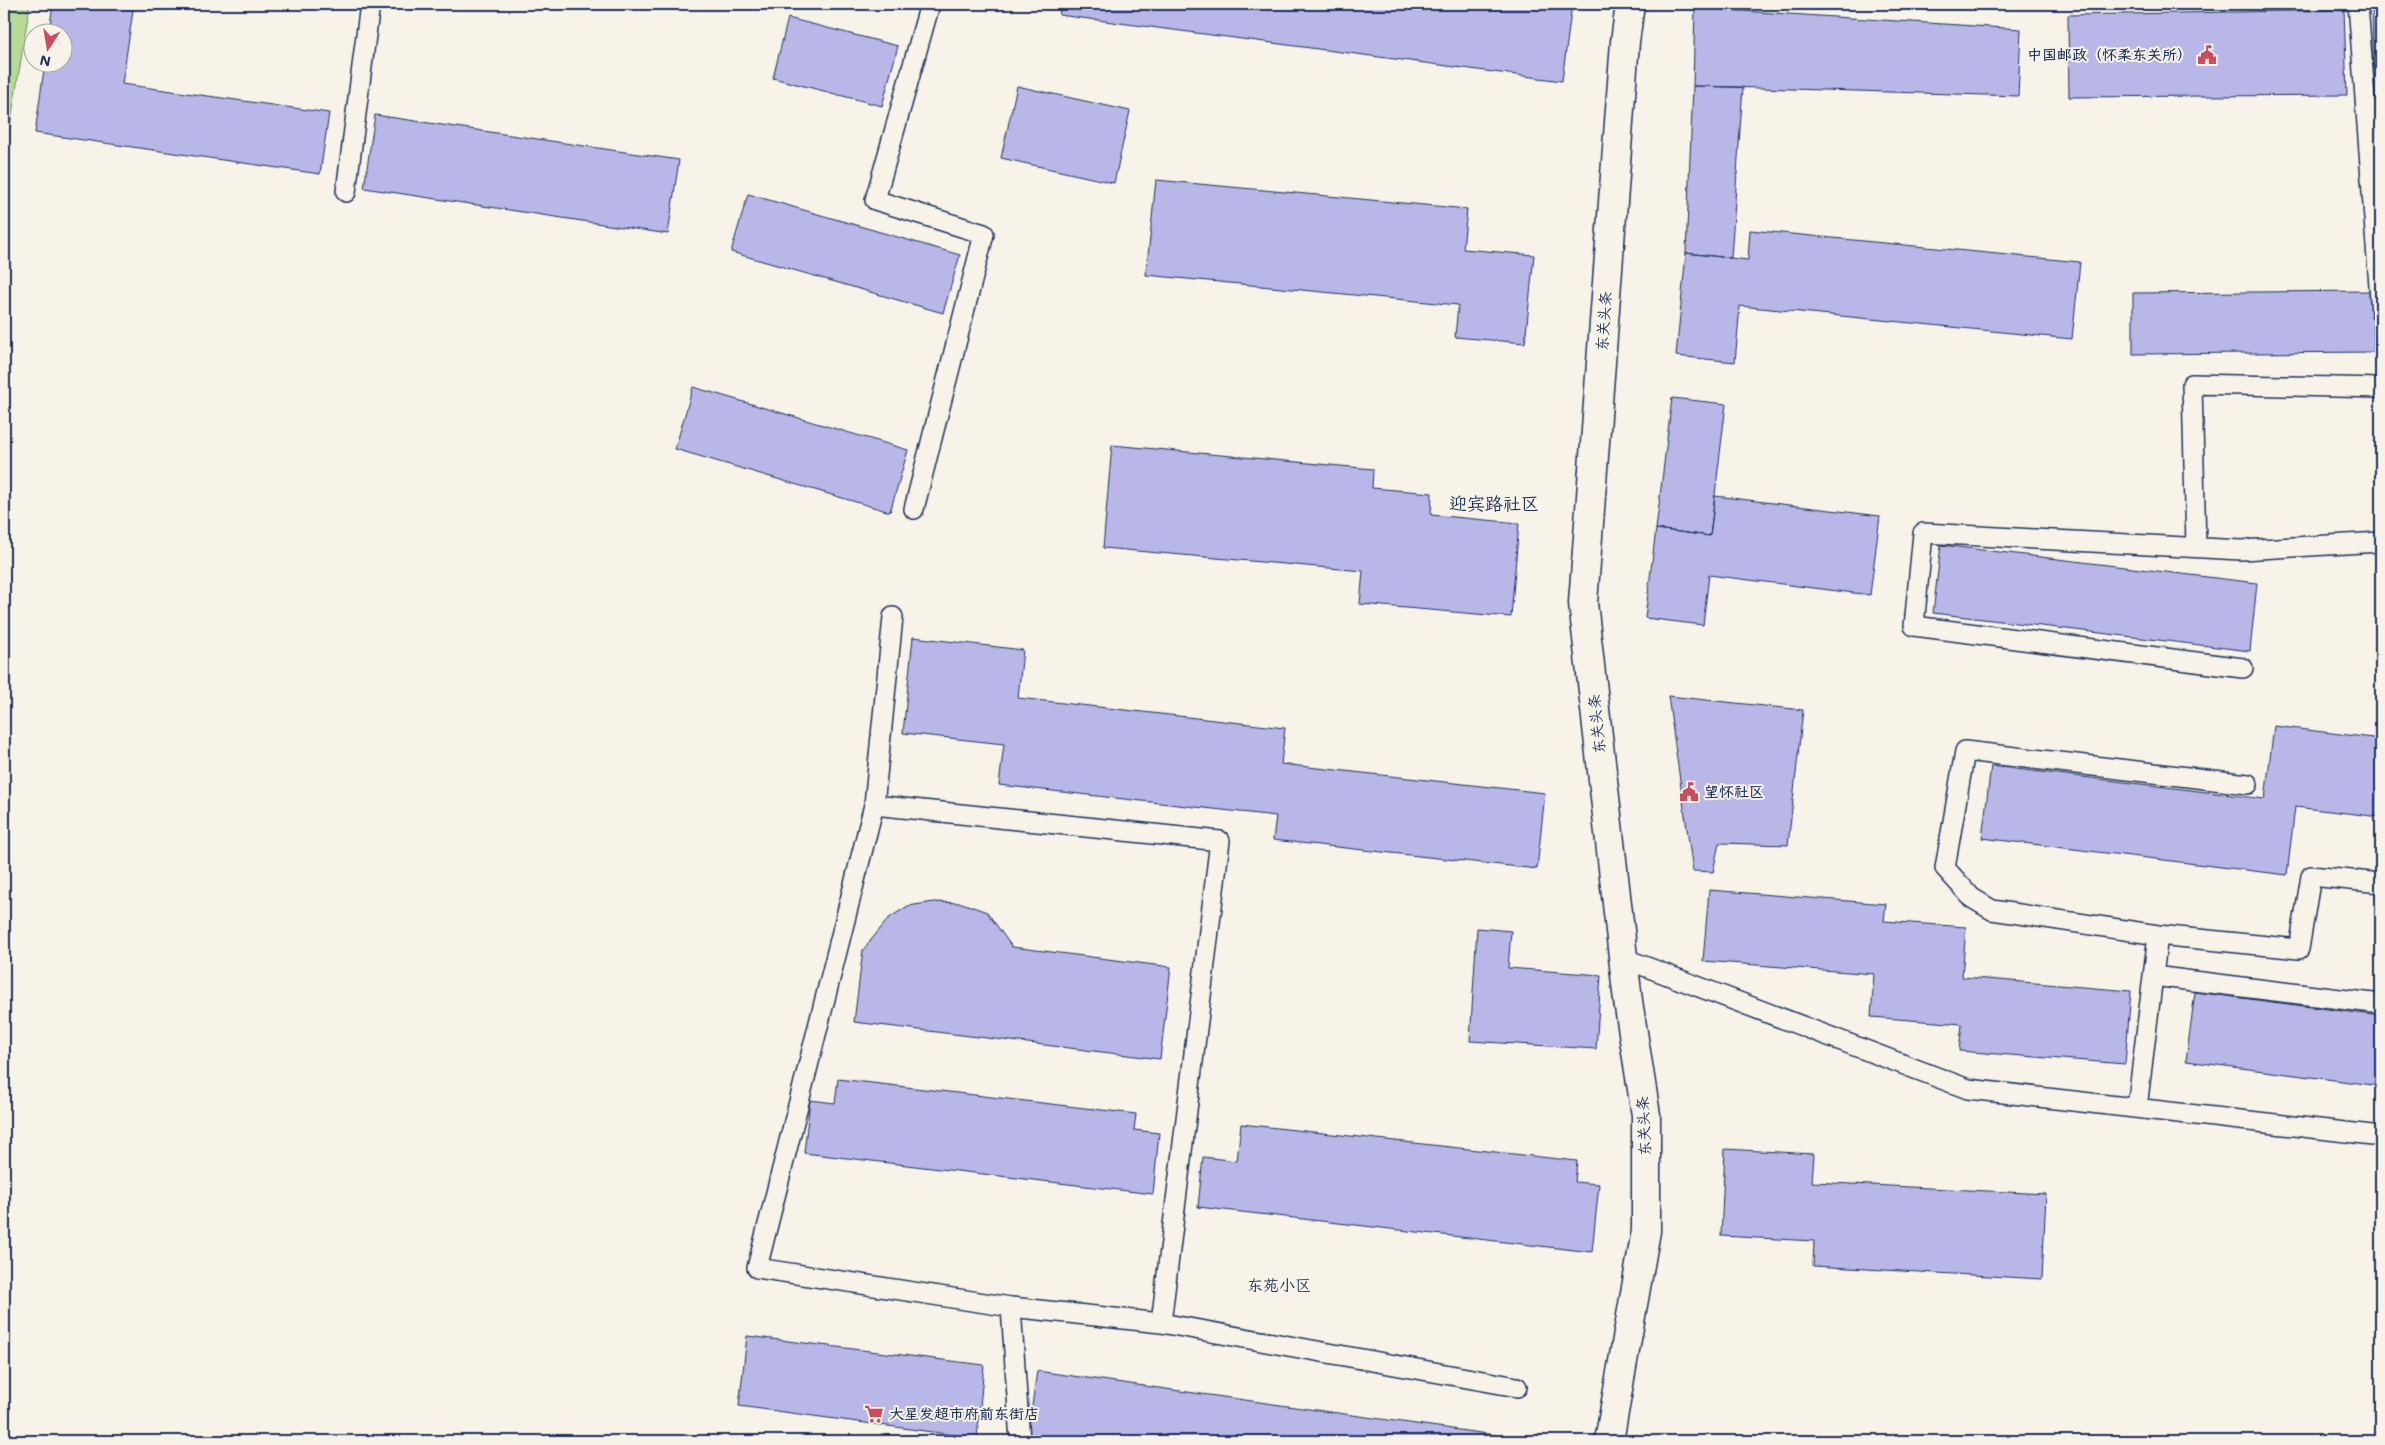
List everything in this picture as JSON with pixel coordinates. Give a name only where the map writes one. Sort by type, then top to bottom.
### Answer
[{"type":"street","name":"东关头条","points":[[1609,1441],[1646,1231],[1646,1115],[1623,958],[1583,603],[1625,42],[1630,4]]},
{"type":"lane","points":[[346,192],[370,4]]},
{"type":"lane","points":[[914,509],[984,234],[875,200],[930,4]]},
{"type":"lane","points":[[2358,4],[2381,313]]},
{"type":"lane","points":[[2196,547],[2192,384],[2381,388]]},
{"type":"lane","points":[[2243,668],[1914,626],[1923,533],[2241,550],[2381,542]]},
{"type":"lane","points":[[893,617],[874,805],[757,1268],[1011,1307],[1161,1323],[1517,1387]]},
{"type":"lane","points":[[2248,784],[1965,751],[1945,868],[1972,898],[1992,910],[2158,935],[2299,948],[2311,876],[2381,882]]},
{"type":"lane","points":[[874,805],[1220,841],[1161,1323]]},
{"type":"lane","points":[[2137,1108],[2158,935]]},
{"type":"lane","points":[[1623,958],[1968,1089],[2381,1136]]},
{"type":"lane","points":[[2153,976],[2381,1004]]},
{"type":"lane","points":[[1011,1307],[1020,1441]]},
{"type":"path","points":[[4,1434],[61,1441]]},
{"type":"green space","points":[[4,4],[30,4],[27,22],[22,22],[22,53],[4,164]]},
{"type":"building","points":[[53,4],[134,4],[122,84],[329,113],[320,174],[35,133],[44,72],[72,72],[72,22],[50,22]]},
{"type":"building","points":[[1061,4],[1572,4],[1562,81],[1059,15]]},
{"type":"building","points":[[2372,4],[2381,4],[2381,238],[2377,238]]},
{"type":"building","points":[[1695,8],[2021,29],[2018,96],[1693,86]]},
{"type":"building","name":"中国邮政（怀柔东关所）","points":[[2344,10],[2347,95],[2069,97],[2068,15]]},
{"type":"building","points":[[788,18],[898,46],[882,106],[773,78]]},
{"type":"building","points":[[1017,86],[1130,111],[1114,183],[1001,158]]},
{"type":"building","points":[[1693,86],[1743,87],[1731,258],[1686,253]]},
{"type":"building","points":[[375,115],[679,160],[668,234],[364,188]]},
{"type":"building","points":[[1156,180],[1467,209],[1463,249],[1534,255],[1525,343],[1455,337],[1458,305],[1146,275]]},
{"type":"building","points":[[748,194],[960,255],[943,313],[731,252]]},
{"type":"building","points":[[1750,230],[2080,262],[2072,339],[1740,306],[1735,362],[1676,356],[1686,253],[1748,260]]},
{"type":"building","points":[[2373,291],[2374,352],[2133,354],[2133,293]]},
{"type":"building","points":[[693,387],[908,450],[890,512],[675,449]]},
{"type":"building","points":[[1672,398],[1726,404],[1710,536],[1656,529]]},
{"type":"building","points":[[1112,445],[1373,469],[1372,488],[1432,493],[1431,515],[1519,523],[1511,617],[1360,604],[1363,571],[1103,548]]},
{"type":"building","points":[[1715,496],[1880,516],[1870,595],[1709,575],[1703,625],[1645,618],[1656,529],[1710,536]]},
{"type":"building","points":[[1941,545],[2257,583],[2250,651],[1933,613]]},
{"type":"building","points":[[913,637],[1023,650],[1018,698],[1285,728],[1281,764],[1545,793],[1537,869],[1273,840],[1276,816],[999,785],[1004,744],[903,733]]},
{"type":"building","points":[[1668,696],[1803,710],[1788,845],[1719,843],[1713,872],[1693,871]]},
{"type":"building","points":[[2274,726],[2381,739],[2381,817],[2295,807],[2287,875],[1982,838],[1991,766],[2265,799]]},
{"type":"building","points":[[1709,890],[1886,904],[1884,921],[1966,927],[1962,977],[2131,991],[2125,1064],[1959,1051],[1962,1024],[1871,1017],[1874,974],[1703,961]]},
{"type":"building","points":[[934,902],[962,903],[987,912],[1012,947],[1171,967],[1160,1059],[854,1022],[863,950],[889,918],[908,906]]},
{"type":"building","points":[[1477,928],[1511,931],[1508,968],[1601,975],[1596,1049],[1470,1041]]},
{"type":"building","points":[[2195,992],[2381,1016],[2381,1086],[2186,1061]]},
{"type":"building","points":[[838,1079],[1136,1114],[1134,1130],[1159,1133],[1153,1194],[804,1153],[810,1100],[835,1103]]},
{"type":"building","points":[[1241,1124],[1577,1161],[1575,1182],[1599,1184],[1592,1252],[1198,1207],[1203,1157],[1237,1161]]},
{"type":"building","points":[[1725,1149],[1814,1154],[1812,1182],[2046,1194],[2042,1279],[1813,1266],[1814,1241],[1721,1236]]},
{"type":"building","points":[[747,1336],[984,1365],[977,1438],[739,1406]]},
{"type":"building","points":[[1037,1371],[1538,1441],[1027,1441]]},
{"type":"place","name":"中国邮政（怀柔东关所）","points":[[2207,55]]},
{"type":"place","name":"望怀社区","points":[[1689,792]]},
{"type":"place","name":"大星发超市府前东街店","points":[[874,1414]]},
{"type":"district","name":"迎宾路社区","points":[[1494,504]]},
{"type":"district","name":"东苑小区","points":[[1279,1285]]}]
